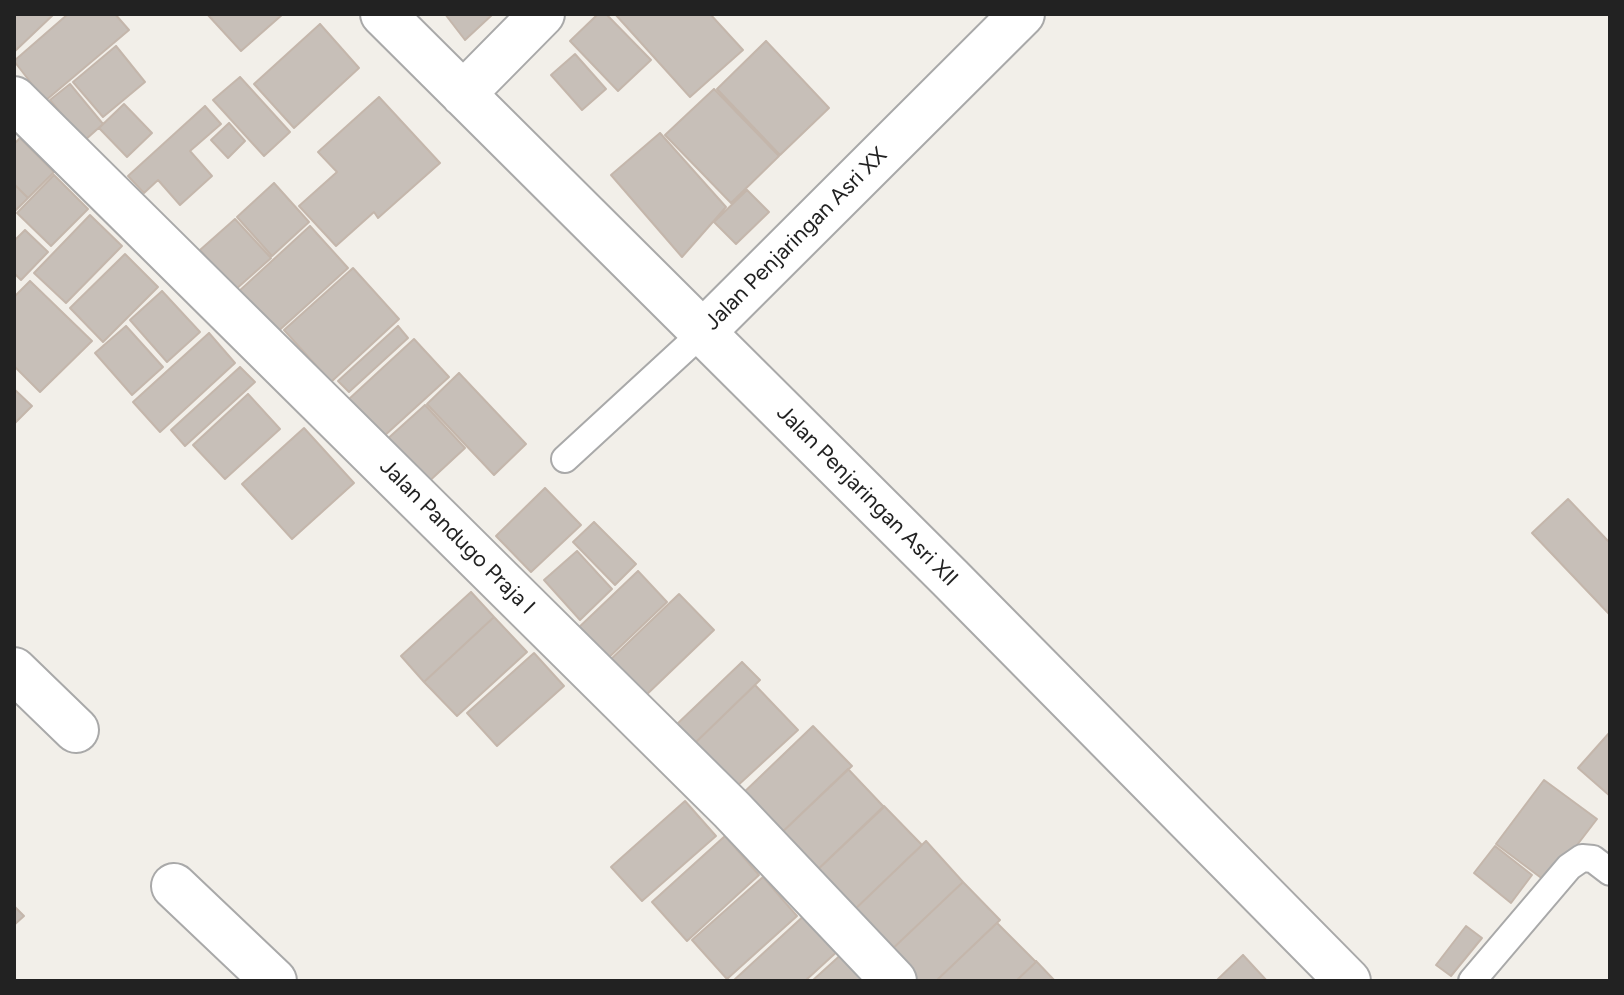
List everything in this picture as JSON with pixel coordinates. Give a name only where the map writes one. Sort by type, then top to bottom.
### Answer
[{"type":"street","name":"Jalan Penjaringan Asri XII","points":[[383,14],[1348,981]]},
{"type":"street","points":[[463,94],[542,14]]},
{"type":"street","name":"Jalan Penjaringan Asri XX","points":[[703,332],[1022,14]]},
{"type":"street","name":"Jalan Pandugo Praja I","points":[[14,99],[732,810],[894,981]]},
{"type":"street","points":[[14,670],[76,730]]},
{"type":"street","points":[[174,886],[274,981]]},
{"type":"lane","name":"Jalan Penjaringan Asri XX","points":[[565,459],[703,332]]},
{"type":"lane","points":[[1472,981],[1569,867],[1582,858],[1593,859],[1610,872]]},
{"type":"building","points":[[14,14],[54,14],[14,52]]},
{"type":"building","points":[[68,14],[115,14],[129,30],[45,101],[14,61]]},
{"type":"building","points":[[207,14],[283,14],[241,51]]},
{"type":"building","points":[[445,14],[493,14],[465,40]]},
{"type":"building","points":[[598,14],[606,14],[651,60],[618,91],[570,41]]},
{"type":"building","points":[[615,14],[710,14],[743,50],[690,97]]},
{"type":"building","points":[[320,24],[359,68],[294,128],[254,84]]},
{"type":"building","points":[[766,41],[829,108],[780,155],[717,89]]},
{"type":"building","points":[[116,46],[145,82],[103,117],[73,82]]},
{"type":"building","points":[[575,54],[606,89],[582,110],[551,75]]},
{"type":"building","points":[[240,77],[290,132],[264,156],[213,100]]},
{"type":"building","points":[[70,84],[103,124],[84,141],[50,100]]},
{"type":"building","points":[[714,89],[779,156],[731,203],[665,135]]},
{"type":"building","points":[[379,97],[440,163],[378,218],[374,212],[336,246],[299,206],[337,172],[318,152]]},
{"type":"building","points":[[124,104],[152,133],[127,157],[99,128]]},
{"type":"building","points":[[205,106],[221,124],[190,151],[212,176],[180,205],[158,180],[144,193],[128,176]]},
{"type":"building","points":[[229,123],[245,141],[228,158],[211,140]]},
{"type":"building","points":[[660,133],[726,207],[682,257],[611,175]]},
{"type":"building","points":[[20,138],[54,172],[28,198],[14,184],[14,144]]},
{"type":"building","points":[[54,175],[88,209],[51,246],[17,213]]},
{"type":"building","points":[[274,183],[309,222],[272,256],[237,217]]},
{"type":"building","points":[[14,184],[28,198],[14,212]]},
{"type":"building","points":[[747,190],[769,212],[736,244],[714,222]]},
{"type":"building","points":[[90,215],[122,246],[66,303],[34,273]]},
{"type":"building","points":[[235,219],[271,258],[235,290],[200,250]]},
{"type":"building","points":[[310,226],[348,268],[274,335],[237,293]]},
{"type":"building","points":[[25,230],[48,252],[21,280],[14,273],[14,241]]},
{"type":"building","points":[[125,254],[158,287],[103,342],[70,308]]},
{"type":"building","points":[[353,268],[399,319],[331,382],[284,330]]},
{"type":"building","points":[[30,281],[92,341],[40,392],[14,366],[14,297]]},
{"type":"building","points":[[162,291],[200,332],[167,362],[130,320]]},
{"type":"building","points":[[126,326],[163,367],[132,395],[95,353]]},
{"type":"building","points":[[398,326],[408,338],[349,392],[338,381]]},
{"type":"building","points":[[209,333],[235,363],[160,432],[133,402]]},
{"type":"building","points":[[414,339],[449,377],[383,437],[349,399]]},
{"type":"building","points":[[240,367],[255,382],[185,446],[171,430]]},
{"type":"building","points":[[459,373],[526,444],[494,475],[427,404]]},
{"type":"building","points":[[14,389],[32,406],[14,424]]},
{"type":"building","points":[[248,394],[280,429],[225,479],[193,445]]},
{"type":"building","points":[[425,405],[465,448],[424,486],[384,442]]},
{"type":"building","points":[[304,428],[354,483],[292,539],[242,484]]},
{"type":"building","points":[[545,488],[581,525],[531,572],[496,536]]},
{"type":"building","points":[[1568,499],[1610,543],[1610,615],[1532,533]]},
{"type":"building","points":[[594,522],[636,564],[615,585],[573,542]]},
{"type":"building","points":[[577,551],[612,589],[580,620],[544,580]]},
{"type":"building","points":[[638,571],[667,602],[603,663],[574,632]]},
{"type":"building","points":[[471,592],[494,617],[424,682],[401,656]]},
{"type":"building","points":[[679,594],[714,630],[642,699],[608,662]]},
{"type":"building","points":[[494,617],[527,652],[457,716],[424,682]]},
{"type":"building","points":[[534,653],[564,686],[497,746],[467,713]]},
{"type":"building","points":[[742,662],[760,680],[693,745],[675,726]]},
{"type":"building","points":[[755,685],[798,730],[735,788],[693,745]]},
{"type":"building","points":[[813,726],[852,766],[776,838],[738,798]]},
{"type":"building","points":[[1610,732],[1610,796],[1578,768]]},
{"type":"building","points":[[848,769],[884,807],[812,875],[776,838]]},
{"type":"building","points":[[1544,780],[1597,819],[1548,883],[1496,844]]},
{"type":"building","points":[[685,801],[716,836],[642,901],[611,867]]},
{"type":"building","points":[[884,806],[922,845],[850,914],[812,875]]},
{"type":"building","points":[[725,836],[759,875],[687,941],[652,902]]},
{"type":"building","points":[[926,841],[963,882],[887,954],[850,914]]},
{"type":"building","points":[[1495,846],[1532,875],[1511,903],[1474,873]]},
{"type":"building","points":[[763,877],[797,916],[727,979],[692,940]]},
{"type":"building","points":[[963,882],[1000,920],[936,981],[913,981],[887,954]]},
{"type":"building","points":[[14,906],[24,916],[14,925]]},
{"type":"building","points":[[808,912],[841,948],[805,981],[733,981]]},
{"type":"building","points":[[997,923],[1036,962],[1016,981],[936,981]]},
{"type":"building","points":[[1466,926],[1482,938],[1451,976],[1436,965]]},
{"type":"building","points":[[845,951],[872,981],[812,981]]},
{"type":"building","points":[[1243,955],[1267,981],[1216,981]]},
{"type":"building","points":[[1036,962],[1055,981],[1016,981]]}]
